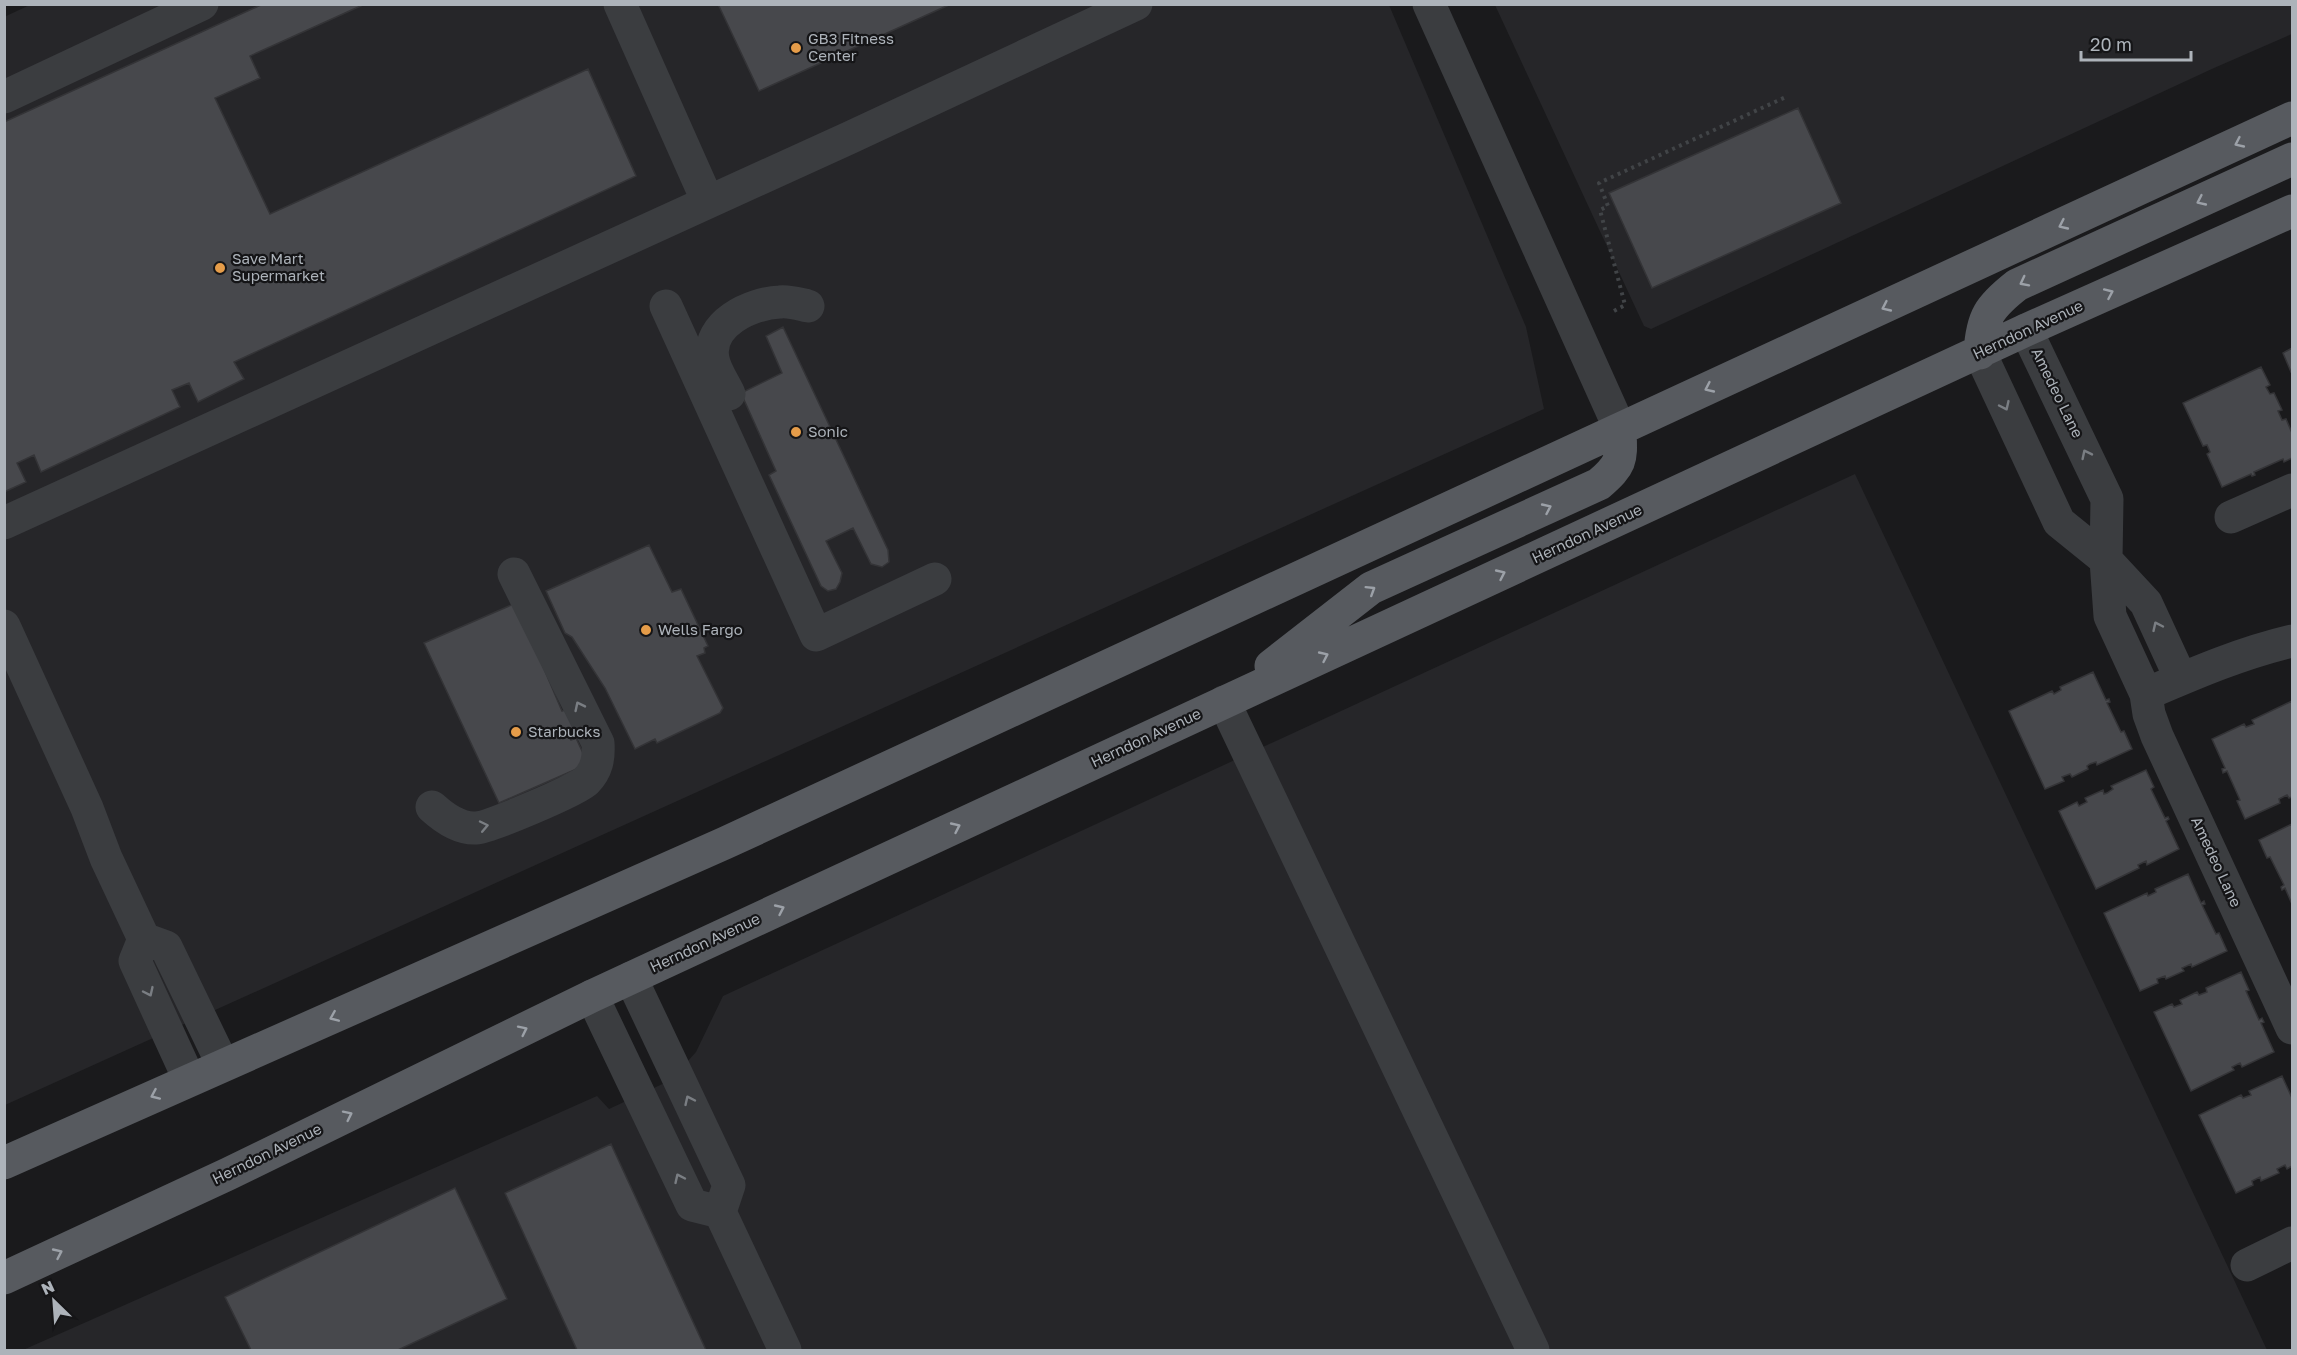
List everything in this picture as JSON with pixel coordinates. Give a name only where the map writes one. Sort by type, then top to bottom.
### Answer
[{"type":"main road","points":[[4,1163],[714,848],[2292,118]]},
{"type":"main road","points":[[1980,353],[1982,327],[1996,301],[2017,285],[2292,159]]},
{"type":"main road","name":"Herndon Avenue","points":[[4,1278],[228,1174],[592,996],[2026,330],[2292,211]]},
{"type":"main road","points":[[1224,702],[1371,588],[1599,484],[1613,472],[1621,459],[1620,429]]},
{"type":"street","points":[[4,97],[202,4]]},
{"type":"street","points":[[620,4],[708,202]]},
{"type":"street","points":[[4,523],[1136,4]]},
{"type":"street","points":[[1430,4],[1620,429]]},
{"type":"street","points":[[808,306],[781,302],[753,307],[731,319],[715,335],[713,359],[825,604],[843,609],[871,609]]},
{"type":"street","points":[[666,306],[816,635],[935,579]]},
{"type":"street","name":"Amedeo Lane","points":[[2026,330],[2107,499],[2106,560],[2110,616],[2146,694],[2149,714],[2157,736],[2292,1028]]},
{"type":"street","points":[[1980,353],[2059,522],[2106,560],[2146,603],[2181,679]]},
{"type":"street","points":[[2231,517],[2292,490]]},
{"type":"street","points":[[432,807],[446,820],[466,828],[487,826],[584,783],[597,765],[598,743],[514,574]]},
{"type":"street","points":[[4,626],[144,939],[166,947],[223,1065]]},
{"type":"street","points":[[2146,694],[2255,650],[2292,641]]},
{"type":"street","points":[[1224,702],[1533,1350]]},
{"type":"street","points":[[144,939],[135,962],[189,1079]]},
{"type":"street","points":[[631,978],[729,1185],[720,1212],[785,1350]]},
{"type":"street","points":[[592,996],[692,1205],[720,1212]]},
{"type":"street","points":[[2247,1265],[2292,1243]]},
{"type":"path","points":[[1614,311],[1625,306],[1600,210],[1608,206],[1599,183],[1788,96]]},
{"type":"shaded area","points":[[32,4],[1389,5],[1526,327],[1544,409],[5,1105],[4,17]]},
{"type":"shaded area","points":[[2292,4],[2292,34],[1651,329],[1644,326],[1495,5]]},
{"type":"shaded area","points":[[1855,474],[2267,1350],[23,1350],[597,1096],[609,1109],[671,1080],[696,1052],[723,996]]},
{"type":"building","name":"Save Mart Supermarket","points":[[263,4],[365,4],[250,56],[260,78],[215,98],[270,214],[588,69],[636,176],[234,362],[244,379],[198,402],[189,383],[172,390],[180,407],[41,472],[34,455],[17,463],[26,482],[4,492],[4,122]]},
{"type":"building","name":"GB3 Fitness Center","points":[[718,4],[951,4],[759,91]]},
{"type":"building","points":[[1798,108],[1841,203],[1652,288],[1609,193]]},
{"type":"building","name":"Sonic","points":[[783,327],[888,550],[889,562],[882,567],[871,564],[853,528],[826,541],[842,573],[836,589],[828,591],[821,586],[769,475],[776,471],[741,393],[782,373],[766,336]]},
{"type":"building","points":[[2292,348],[2292,371],[2291,372],[2283,353]]},
{"type":"building","points":[[2261,367],[2270,385],[2266,387],[2270,394],[2274,393],[2282,410],[2278,411],[2282,420],[2286,419],[2292,433],[2292,458],[2284,462],[2283,459],[2254,472],[2255,475],[2251,474],[2222,487],[2207,454],[2210,452],[2207,445],[2203,446],[2183,403]]},
{"type":"building","points":[[649,545],[672,592],[681,589],[708,646],[704,648],[705,653],[697,656],[723,708],[720,713],[657,743],[655,739],[635,749],[605,688],[572,637],[565,633],[546,591]]},
{"type":"building","points":[[516,603],[562,711],[575,706],[583,724],[567,732],[571,740],[576,738],[588,764],[499,803],[424,643]]},
{"type":"building","points":[[2093,672],[2106,700],[2109,699],[2110,702],[2107,703],[2121,732],[2124,731],[2132,749],[2097,765],[2096,762],[2090,764],[2087,766],[2088,769],[2072,777],[2070,774],[2062,777],[2064,781],[2045,789],[2009,711],[2052,691],[2054,694],[2061,690],[2060,687]]},
{"type":"building","points":[[2292,701],[2292,797],[2289,798],[2287,795],[2279,799],[2280,803],[2245,819],[2237,801],[2240,800],[2227,771],[2223,773],[2222,769],[2225,768],[2212,739],[2244,724],[2246,727],[2254,724],[2252,720]]},
{"type":"building","points":[[2146,770],[2154,787],[2151,789],[2165,818],[2169,819],[2166,821],[2179,849],[2147,865],[2146,861],[2138,865],[2139,868],[2096,889],[2059,811],[2077,802],[2079,806],[2087,802],[2085,798],[2103,790],[2104,794],[2107,793],[2113,789],[2111,786]]},
{"type":"building","points":[[2292,824],[2292,904],[2285,888],[2282,890],[2281,887],[2284,885],[2259,840]]},
{"type":"building","points":[[2188,874],[2201,903],[2204,901],[2205,904],[2202,905],[2216,934],[2219,933],[2227,951],[2192,967],[2191,964],[2182,968],[2184,971],[2166,979],[2165,976],[2157,979],[2158,983],[2140,991],[2104,913],[2147,893],[2148,896],[2156,892],[2155,889]]},
{"type":"building","points":[[2241,972],[2249,990],[2246,991],[2259,1020],[2262,1018],[2264,1022],[2261,1023],[2274,1052],[2242,1067],[2240,1063],[2232,1067],[2234,1070],[2191,1091],[2154,1012],[2172,1004],[2174,1007],[2182,1004],[2180,1000],[2197,992],[2199,995],[2207,992],[2206,988]]},
{"type":"building","points":[[2282,1076],[2292,1098],[2292,1166],[2287,1169],[2285,1165],[2277,1169],[2279,1173],[2261,1181],[2260,1177],[2252,1181],[2253,1185],[2236,1193],[2199,1115],[2241,1095],[2243,1098],[2251,1095],[2249,1091]]},
{"type":"building","points":[[611,1144],[706,1350],[577,1350],[505,1193]]},
{"type":"building","points":[[455,1188],[507,1299],[398,1350],[251,1350],[225,1297]]},
{"type":"place","name":"GB3 Fitness Center","points":[[796,48]]},
{"type":"place","name":"Save Mart Supermarket","points":[[220,268]]},
{"type":"place","name":"Sonic","points":[[796,432]]},
{"type":"place","name":"Wells Fargo","points":[[646,630]]},
{"type":"place","name":"Starbucks","points":[[516,732]]}]
